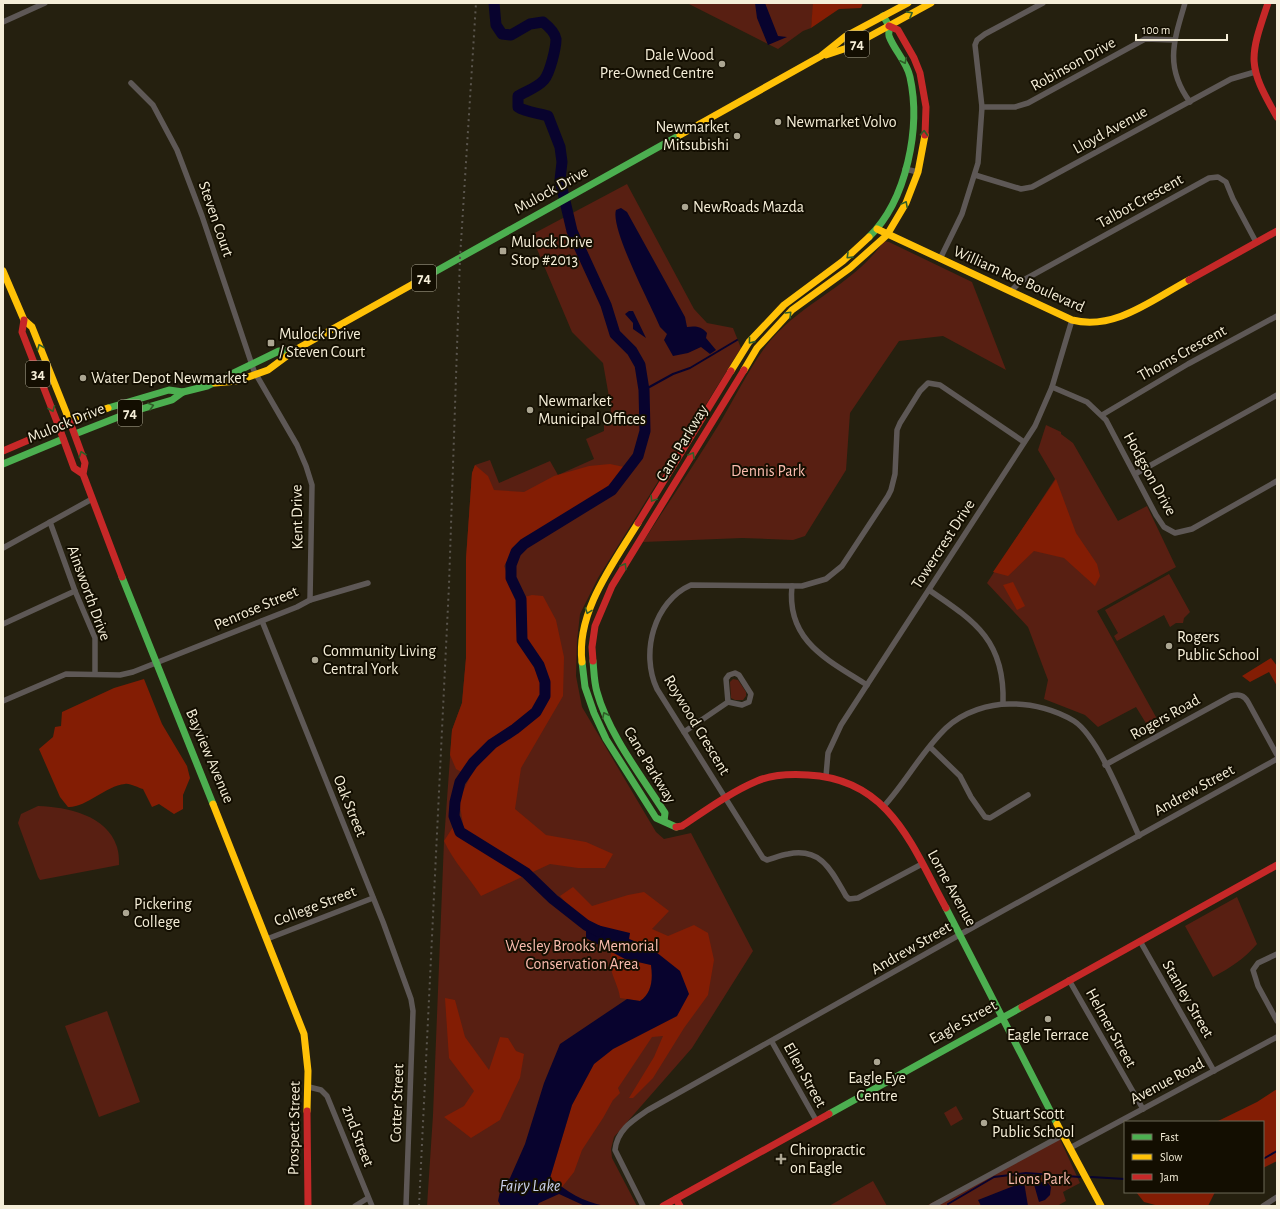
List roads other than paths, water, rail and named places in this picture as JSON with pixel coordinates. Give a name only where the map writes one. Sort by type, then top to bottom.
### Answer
[{"type":"main road","name":"Mulock Drive","points":[[3,464],[131,412],[172,400],[183,392],[215,383],[232,383],[257,375],[284,361],[295,350],[575,192],[821,56],[846,36],[908,3]]},
{"type":"main road","name":"Mulock Drive","points":[[821,56],[850,47],[931,3]]},
{"type":"main road","points":[[1268,3],[1253,56],[1255,72],[1263,93],[1277,117]]},
{"type":"main road","name":"Cane Parkway","points":[[883,16],[889,26],[889,35],[910,75],[913,96],[914,122],[912,142],[900,188],[891,208],[877,229],[844,261],[784,304],[749,342],[594,595],[585,618],[581,668],[586,694],[596,720],[656,818],[664,821],[665,813],[611,727],[602,709],[596,690],[592,647],[595,626],[612,586],[757,348],[792,310],[850,268],[887,234],[906,203],[918,172],[924,145],[926,107],[920,73],[898,30],[889,26]]},
{"type":"main road","name":"William Roe Boulevard","points":[[877,229],[940,260],[1072,320],[1095,324],[1108,323],[1277,231]]},
{"type":"main road","name":"34","points":[[3,271],[24,320],[32,327],[70,422]]},
{"type":"main road","name":"34","points":[[24,320],[22,332],[59,427]]},
{"type":"main road","name":"Mulock Drive","points":[[215,383],[229,374],[279,351],[295,350]]},
{"type":"main road","name":"Mulock Drive","points":[[3,450],[70,422],[128,401],[169,390],[183,392]]},
{"type":"main road","name":"Bayview Avenue","points":[[70,422],[85,463],[83,474],[92,499],[267,939],[304,1034],[307,1050]]},
{"type":"main road","name":"Bayview Avenue","points":[[59,427],[74,468],[83,474]]},
{"type":"main road","name":"Lorne Avenue","points":[[664,821],[669,826],[677,828],[738,790],[770,777],[787,774],[826,776],[864,790],[884,806],[903,830],[961,934],[1063,1135],[1101,1206]]},
{"type":"main road","name":"Eagle Street","points":[[663,1206],[1277,865]]},
{"type":"main road","name":"Prospect Street","points":[[307,1050],[309,1087],[307,1131],[308,1206]]},
{"type":"main road","points":[[676,1199],[680,1206]]},
{"type":"street","points":[[3,22],[45,3]]},
{"type":"street","points":[[940,260],[957,227],[975,175],[981,144],[982,107],[975,55],[975,44],[977,40],[1043,3]]},
{"type":"street","points":[[1185,3],[1174,40],[1173,67],[1177,80],[1190,102]]},
{"type":"street","name":"Robinson Drive","points":[[982,107],[1015,106],[1028,103],[1145,39],[1174,40]]},
{"type":"street","name":"Lloyd Avenue","points":[[975,175],[1021,189],[1032,187],[1231,79],[1255,72]]},
{"type":"street","name":"Steven Court","points":[[131,83],[153,105],[177,150],[202,216],[257,375]]},
{"type":"street","points":[[904,169],[918,172]]},
{"type":"street","name":"Talbot Crescent","points":[[1011,291],[1025,279],[1214,177],[1221,178],[1226,182],[1233,199],[1256,242]]},
{"type":"street","name":"Thoms Crescent","points":[[1102,415],[1188,364],[1277,316]]},
{"type":"street","name":"Towercrest Drive","points":[[826,776],[828,753],[834,737],[1042,412],[1052,388],[1072,320]]},
{"type":"street","name":"Kent Drive","points":[[257,375],[296,445],[306,466],[312,485],[310,600]]},
{"type":"street","name":"Roywood Crescent","points":[[922,864],[858,898],[850,898],[846,896],[828,866],[815,856],[801,853],[789,854],[767,860],[763,858],[658,688],[650,664],[650,645],[654,631],[668,603],[680,590],[699,584],[810,585],[826,579],[835,572],[848,557],[891,490],[895,474],[897,430],[923,386],[932,383],[940,385],[1024,442]]},
{"type":"street","name":"Hodgson Drive","points":[[1052,388],[1087,402],[1102,415],[1164,527],[1175,533],[1192,528],[1277,481]]},
{"type":"street","points":[[1136,474],[1277,395]]},
{"type":"street","points":[[3,548],[92,499]]},
{"type":"street","name":"Ainsworth Drive","points":[[50,522],[75,591],[95,638],[96,674]]},
{"type":"street","name":"Penrose Street","points":[[3,701],[66,674],[120,675],[156,663],[262,621],[310,600],[368,583]]},
{"type":"street","points":[[792,586],[793,609],[796,624],[804,638],[819,654],[867,685]]},
{"type":"street","points":[[929,590],[959,610],[986,634],[997,656],[1004,683],[1003,704]]},
{"type":"street","points":[[3,624],[75,591]]},
{"type":"street","name":"Oak Street","points":[[262,621],[373,898],[411,1002]]},
{"type":"street","points":[[684,732],[728,702],[745,704],[751,698],[740,677],[735,673],[729,675],[726,679],[728,702]]},
{"type":"street","name":"Rogers Road","points":[[1105,765],[1231,696],[1238,694],[1246,698],[1277,755]]},
{"type":"street","points":[[884,806],[946,728],[965,714],[1003,704],[1028,705],[1048,710],[1074,721],[1084,730],[1098,749],[1139,836]]},
{"type":"street","points":[[930,747],[960,776],[971,797],[985,817],[990,818],[1028,795]]},
{"type":"street","name":"Andrew Street","points":[[643,1206],[615,1150],[616,1141],[620,1132],[642,1114],[961,934],[1277,759]]},
{"type":"street","name":"College Street","points":[[267,939],[373,898]]},
{"type":"street","name":"Stanley Street","points":[[1140,941],[1214,1070]]},
{"type":"street","points":[[1277,954],[1258,963],[1253,970],[1258,986],[1277,1021]]},
{"type":"street","name":"Helmer Street","points":[[1070,980],[1143,1109]]},
{"type":"street","name":"Cotter Street","points":[[406,1206],[413,1011],[411,1002]]},
{"type":"street","name":"Avenue Road","points":[[1070,1148],[1277,1037]]},
{"type":"street","name":"Ellen Street","points":[[772,1042],[816,1120]]},
{"type":"street","name":"2nd Street","points":[[309,1087],[325,1092],[372,1206]]},
{"type":"street","points":[[932,1206],[1063,1135]]},
{"type":"street","points":[[1263,1206],[1277,1197]]},
{"type":"street","points":[[355,1206],[368,1198]]},
{"type":"water","points":[[755,3],[765,3],[778,36],[787,37],[768,45],[757,18]]},
{"type":"water","points":[[621,208],[627,212],[685,317],[687,327],[698,327],[707,333],[706,338],[716,350],[710,354],[701,347],[688,353],[673,356],[664,340],[667,334],[660,327],[632,267],[619,233],[616,220],[616,210]]},
{"type":"water","points":[[629,311],[633,311],[646,338],[633,329],[633,323],[625,314]]},
{"type":"water","name":"Fairy Lake","points":[[586,925],[597,925],[630,933],[629,939],[651,948],[680,971],[689,994],[677,1016],[613,1049],[594,1064],[572,1105],[550,1178],[575,1195],[605,1206],[585,1206],[559,1194],[539,1203],[537,1206],[501,1206],[498,1201],[501,1187],[510,1178],[525,1144],[544,1083],[560,1044],[627,999],[640,1001],[647,994],[651,985],[651,965],[625,959],[586,938]]},
{"type":"water","points":[[1033,1181],[1048,1183],[1051,1187],[1050,1195],[1045,1200],[1039,1202]]},
{"type":"water","points":[[1024,1182],[1028,1206],[981,1206],[978,1200]]},
{"type":"waterway","points":[[494,3],[496,25],[502,34],[511,35],[530,24],[543,22],[551,29],[555,36],[556,43],[554,54],[546,77],[538,85],[518,96],[518,107],[548,116],[560,147],[562,162],[560,180],[572,231],[606,305],[615,334],[632,351],[640,365],[644,390],[645,431],[638,456],[612,490],[524,544],[516,552],[511,565],[511,578],[521,599],[522,640],[539,665],[545,682],[545,696],[536,712],[515,729],[492,744],[473,763],[460,782],[455,802],[454,816],[460,832],[526,873],[553,899],[586,925],[598,931]]},
{"type":"waterway","points":[[644,390],[673,374],[690,368],[737,340]]},
{"type":"waterway","points":[[1264,1158],[1277,1151]]},
{"type":"waterway","points":[[948,1204],[994,1177],[1026,1173],[1080,1177]]},
{"type":"waterway","points":[[1091,1177],[1124,1179]]},
{"type":"railway","points":[[419,1206],[449,585],[460,258],[476,3]]},
{"type":"place","name":"Dale Wood Pre-Owned Centre","points":[[722,64]]},
{"type":"place","name":"Newmarket Volvo","points":[[778,122]]},
{"type":"place","name":"Newmarket Mitsubishi","points":[[737,136]]},
{"type":"place","name":"NewRoads Mazda","points":[[685,207]]},
{"type":"place","name":"Mulock Drive Stop #2013","points":[[503,251]]},
{"type":"place","name":"Mulock Drive / Steven Court","points":[[271,343]]},
{"type":"place","name":"Water Depot Newmarket","points":[[83,378]]},
{"type":"place","name":"Newmarket Municipal Offices","points":[[530,410]]},
{"type":"place","name":"Rogers Public School","points":[[1169,646]]},
{"type":"place","name":"Community Living Central York","points":[[315,660]]},
{"type":"place","name":"Pickering College","points":[[126,913]]},
{"type":"place","name":"Eagle Terrace","points":[[1048,1019]]},
{"type":"place","name":"Eagle Eye Centre","points":[[877,1062]]},
{"type":"place","name":"Stuart Scott Public School","points":[[984,1123]]},
{"type":"place","name":"Chiropractic on Eagle","points":[[781,1159]]},
{"type":"park label","name":"Dennis Park","points":[[768,471]]},
{"type":"park label","name":"Wesley Brooks Memorial Conservation Area","points":[[582,955]]},
{"type":"park label","name":"Lions Park","points":[[1039,1179]]}]
